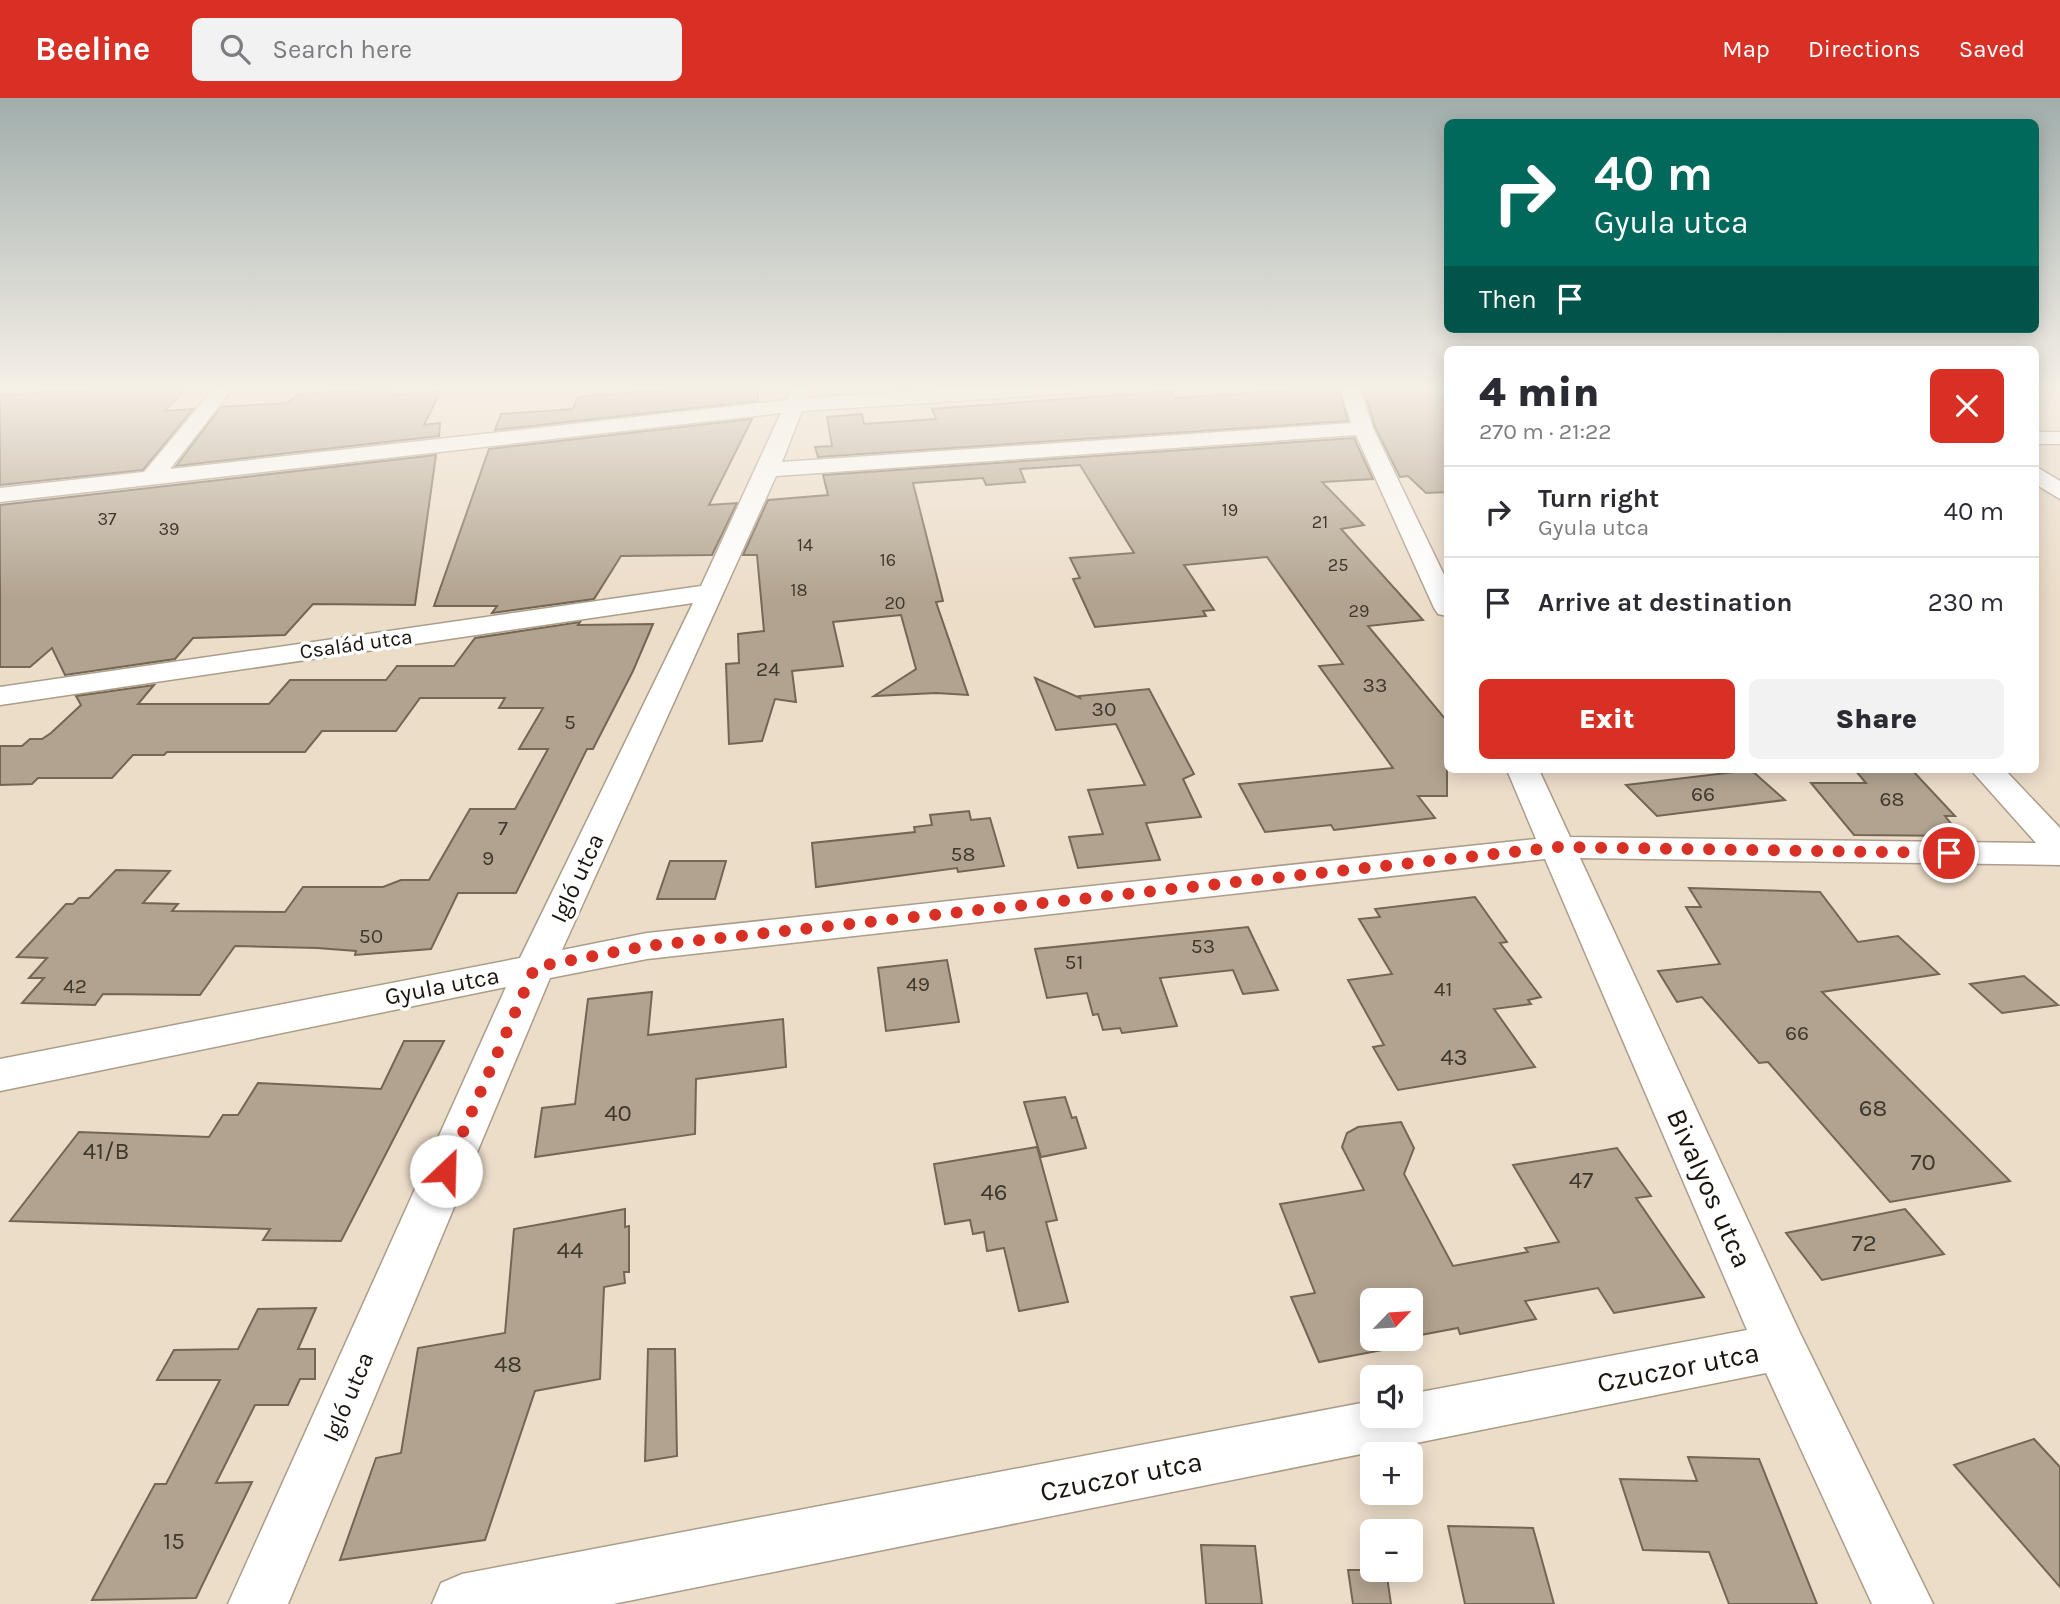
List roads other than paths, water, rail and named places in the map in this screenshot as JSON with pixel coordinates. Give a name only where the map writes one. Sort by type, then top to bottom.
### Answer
[{"type":"street","points":[[151,478],[168,457]]},
{"type":"street","points":[[0,495],[315,457]]},
{"type":"street","name":"Igló utca","points":[[258,1604],[535,967],[773,457]]},
{"type":"street","points":[[768,470],[948,457]]},
{"type":"street","points":[[1377,457],[1444,602]]},
{"type":"street","points":[[2039,476],[2060,492]]},
{"type":"street","name":"Család utca","points":[[0,696],[712,592]]},
{"type":"street","name":"Bivalyos utca","points":[[1524,773],[1780,1347],[1903,1604]]},
{"type":"street","points":[[1990,773],[2060,852]]},
{"type":"street","name":"Gyula utca","points":[[0,1075],[647,946],[1559,847],[2060,852]]},
{"type":"street","name":"Czuczor utca","points":[[462,1604],[1780,1347]]}]
